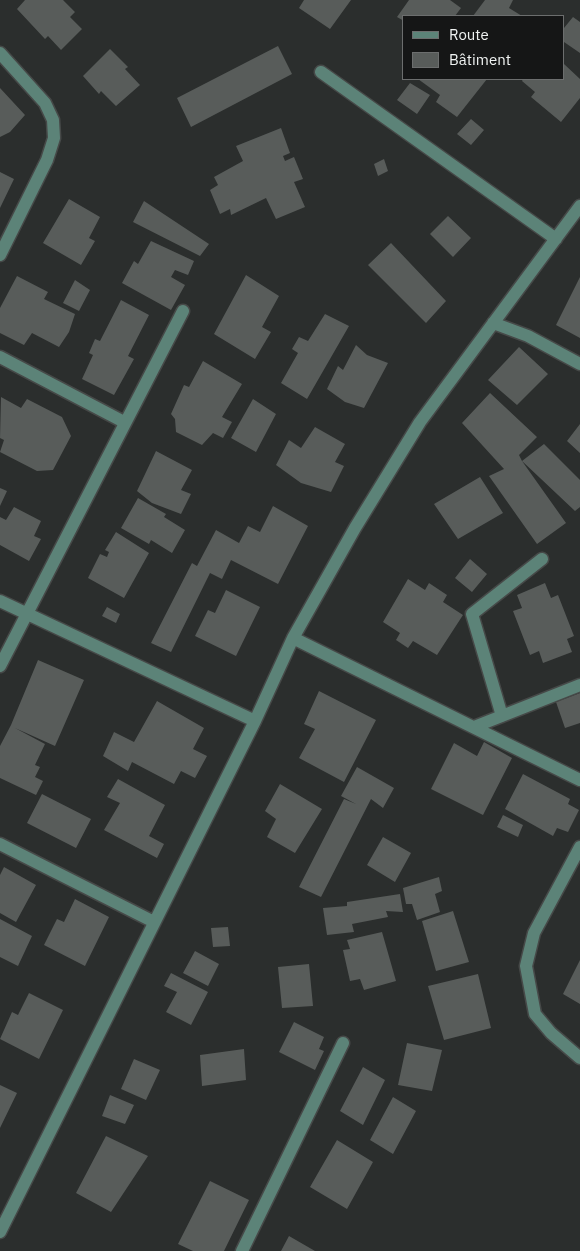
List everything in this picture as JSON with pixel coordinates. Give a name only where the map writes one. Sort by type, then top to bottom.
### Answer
[{"type":"street","points":[[0,53],[45,103],[53,120],[54,138],[46,160],[0,255]]},
{"type":"street","points":[[321,72],[556,239]]},
{"type":"street","points":[[0,1232],[255,721],[293,638],[355,528],[420,422],[580,206]]},
{"type":"street","points":[[0,666],[124,422],[183,311]]},
{"type":"street","points":[[493,322],[528,336],[580,364]]},
{"type":"street","points":[[0,357],[124,422]]},
{"type":"street","points":[[502,716],[472,614],[542,559]]},
{"type":"street","points":[[0,601],[26,615],[255,721]]},
{"type":"street","points":[[293,638],[580,780]]},
{"type":"street","points":[[474,727],[580,685]]},
{"type":"street","points":[[0,844],[154,922]]},
{"type":"street","points":[[580,847],[534,933],[526,966],[535,1014],[551,1034],[580,1058]]},
{"type":"street","points":[[242,1251],[343,1043]]},
{"type":"building","points":[[25,0],[63,0],[75,12],[70,17],[82,29],[61,50],[48,36],[45,39],[17,9]]},
{"type":"building","points":[[304,0],[351,0],[330,29],[299,8]]},
{"type":"building","points":[[409,0],[450,0],[461,8],[456,15],[402,15],[402,20],[397,17]]},
{"type":"building","points":[[485,0],[513,0],[509,8],[520,15],[474,15]]},
{"type":"building","points":[[573,17],[580,22],[580,53],[565,43],[565,27]]},
{"type":"building","points":[[278,46],[292,74],[191,127],[177,98]]},
{"type":"building","points":[[110,49],[128,67],[125,69],[140,85],[116,106],[101,91],[99,94],[83,76]]},
{"type":"building","points":[[565,65],[580,79],[580,98],[561,122],[531,97],[535,92],[522,81],[565,80]]},
{"type":"building","points":[[419,80],[486,80],[457,117],[436,102],[440,95]]},
{"type":"building","points":[[410,83],[430,95],[417,114],[397,100]]},
{"type":"building","points":[[0,88],[25,115],[10,132],[0,137]]},
{"type":"building","points":[[471,119],[484,130],[471,145],[457,134]]},
{"type":"building","points":[[281,128],[290,153],[283,156],[285,161],[294,157],[303,179],[294,182],[305,207],[276,219],[266,198],[231,215],[230,209],[220,214],[210,190],[218,185],[214,177],[243,161],[236,146]]},
{"type":"building","points":[[384,159],[388,171],[378,176],[374,164]]},
{"type":"building","points":[[0,172],[14,179],[0,208]]},
{"type":"building","points":[[69,199],[100,217],[89,238],[95,241],[81,265],[43,243]]},
{"type":"building","points":[[144,201],[209,244],[200,256],[133,222]]},
{"type":"building","points":[[448,216],[471,238],[453,257],[430,234]]},
{"type":"building","points":[[151,241],[194,261],[188,275],[175,270],[171,277],[185,285],[171,310],[122,283],[134,261],[138,264]]},
{"type":"building","points":[[391,243],[446,301],[426,323],[368,265]]},
{"type":"building","points":[[246,275],[279,296],[262,327],[271,332],[255,359],[214,334]]},
{"type":"building","points":[[17,276],[48,292],[44,299],[75,314],[69,332],[59,347],[32,333],[24,345],[0,333],[0,308]]},
{"type":"building","points":[[580,277],[580,338],[556,325]]},
{"type":"building","points":[[75,280],[90,290],[79,311],[63,303]]},
{"type":"building","points":[[121,300],[149,315],[128,356],[134,359],[114,395],[82,379],[93,355],[89,353],[95,339],[100,341]]},
{"type":"building","points":[[325,314],[349,326],[307,399],[281,383],[298,353],[292,349],[299,337],[308,341]]},
{"type":"building","points":[[356,345],[367,355],[388,363],[364,408],[345,402],[327,389],[338,366],[343,370]]},
{"type":"building","points":[[519,347],[548,374],[517,405],[488,380]]},
{"type":"building","points":[[203,361],[242,384],[222,417],[232,422],[223,438],[213,433],[202,445],[176,432],[175,419],[171,414],[184,385],[189,387]]},
{"type":"building","points":[[490,393],[537,437],[519,455],[566,523],[537,544],[489,476],[504,469],[462,423]]},
{"type":"building","points":[[1,397],[21,408],[27,399],[62,417],[71,436],[53,470],[37,471],[0,452],[4,440],[0,438]]},
{"type":"building","points":[[253,399],[276,414],[256,452],[231,438]]},
{"type":"building","points":[[580,424],[580,453],[567,441]]},
{"type":"building","points":[[315,427],[345,444],[335,462],[344,466],[331,492],[301,483],[276,465],[289,440],[301,448]]},
{"type":"building","points":[[544,444],[580,480],[580,507],[575,511],[522,461]]},
{"type":"building","points":[[156,451],[192,470],[181,490],[191,494],[181,514],[152,503],[137,491]]},
{"type":"building","points":[[480,477],[503,513],[458,539],[434,504]]},
{"type":"building","points":[[0,488],[7,491],[0,506]]},
{"type":"building","points":[[138,498],[166,514],[164,517],[185,530],[172,553],[151,540],[149,544],[121,528]]},
{"type":"building","points":[[273,506],[308,526],[278,584],[231,560],[222,579],[210,573],[171,652],[151,643],[192,563],[197,566],[216,530],[239,543],[248,526],[260,532]]},
{"type":"building","points":[[14,507],[41,521],[34,536],[41,539],[29,561],[0,545],[0,517],[6,520]]},
{"type":"building","points":[[116,532],[149,553],[124,598],[88,578],[100,554],[107,557],[109,552],[105,550]]},
{"type":"building","points":[[470,559],[487,574],[472,592],[455,578]]},
{"type":"building","points":[[408,579],[425,590],[429,583],[447,595],[443,602],[463,615],[437,655],[413,641],[408,648],[396,640],[400,633],[383,622]]},
{"type":"building","points":[[545,583],[551,598],[558,595],[574,636],[567,639],[572,652],[543,663],[539,651],[530,655],[513,611],[522,608],[517,595]]},
{"type":"building","points":[[226,590],[260,607],[236,656],[195,636],[208,610],[215,613]]},
{"type":"building","points":[[107,607],[120,614],[116,623],[102,616]]},
{"type":"building","points":[[38,660],[84,680],[55,746],[15,728],[45,744],[35,765],[40,767],[35,777],[43,781],[36,795],[0,778],[0,746],[11,725]]},
{"type":"building","points":[[319,691],[376,720],[344,782],[299,758],[315,729],[304,724]]},
{"type":"building","points":[[580,693],[580,723],[565,728],[556,702]]},
{"type":"building","points":[[157,701],[204,728],[193,749],[207,756],[195,778],[181,771],[174,784],[132,762],[128,771],[103,756],[114,732],[134,742]]},
{"type":"building","points":[[484,742],[512,758],[483,815],[431,789],[454,743],[477,756]]},
{"type":"building","points":[[357,767],[394,788],[383,808],[371,799],[321,897],[299,887],[344,799],[356,804],[341,796]]},
{"type":"building","points":[[523,774],[570,799],[568,804],[579,810],[568,832],[557,828],[553,836],[505,809]]},
{"type":"building","points":[[118,779],[165,805],[149,836],[164,844],[157,858],[104,830],[120,803],[107,797]]},
{"type":"building","points":[[280,784],[322,809],[295,853],[267,837],[276,819],[265,811]]},
{"type":"building","points":[[42,794],[91,819],[76,848],[27,823]]},
{"type":"building","points":[[503,815],[523,825],[518,837],[497,827]]},
{"type":"building","points":[[383,837],[411,853],[395,882],[367,865]]},
{"type":"building","points":[[4,867],[36,885],[16,922],[0,913],[0,875]]},
{"type":"building","points":[[439,877],[442,891],[435,894],[440,912],[417,920],[412,904],[406,904],[403,888]]},
{"type":"building","points":[[400,894],[403,912],[386,911],[388,917],[352,924],[354,932],[327,935],[323,908],[347,906],[347,902]]},
{"type":"building","points":[[75,899],[109,917],[85,966],[44,945],[57,919],[64,922]]},
{"type":"building","points":[[453,911],[469,962],[436,971],[422,921]]},
{"type":"building","points":[[0,919],[32,936],[18,966],[0,957]]},
{"type":"building","points":[[228,927],[230,946],[213,947],[211,928]]},
{"type":"building","points":[[382,932],[396,981],[364,990],[360,979],[350,981],[343,950],[350,949],[347,940]]},
{"type":"building","points":[[195,951],[219,964],[208,986],[183,973]]},
{"type":"building","points":[[580,960],[580,1004],[563,994]]},
{"type":"building","points":[[309,964],[313,1006],[282,1008],[278,967]]},
{"type":"building","points":[[171,973],[208,992],[191,1025],[166,1012],[177,992],[164,986]]},
{"type":"building","points":[[478,974],[491,1028],[444,1040],[428,986]]},
{"type":"building","points":[[29,993],[63,1010],[39,1059],[0,1039],[12,1012],[18,1015]]},
{"type":"building","points":[[294,1022],[324,1037],[319,1049],[324,1051],[315,1070],[279,1052]]},
{"type":"building","points":[[407,1043],[442,1050],[432,1091],[398,1085]]},
{"type":"building","points":[[244,1049],[246,1080],[202,1086],[200,1055]]},
{"type":"building","points":[[134,1059],[160,1070],[146,1100],[121,1089]]},
{"type":"building","points":[[363,1067],[385,1080],[363,1125],[340,1111]]},
{"type":"building","points":[[0,1085],[17,1093],[0,1128]]},
{"type":"building","points":[[110,1095],[134,1105],[125,1124],[102,1116]]},
{"type":"building","points":[[393,1097],[416,1111],[393,1154],[370,1140]]},
{"type":"building","points":[[106,1136],[148,1156],[111,1212],[76,1193]]},
{"type":"building","points":[[337,1140],[373,1162],[347,1209],[310,1187]]},
{"type":"building","points":[[210,1181],[249,1200],[224,1251],[193,1251],[178,1244]]},
{"type":"building","points":[[289,1236],[315,1251],[281,1251]]}]
